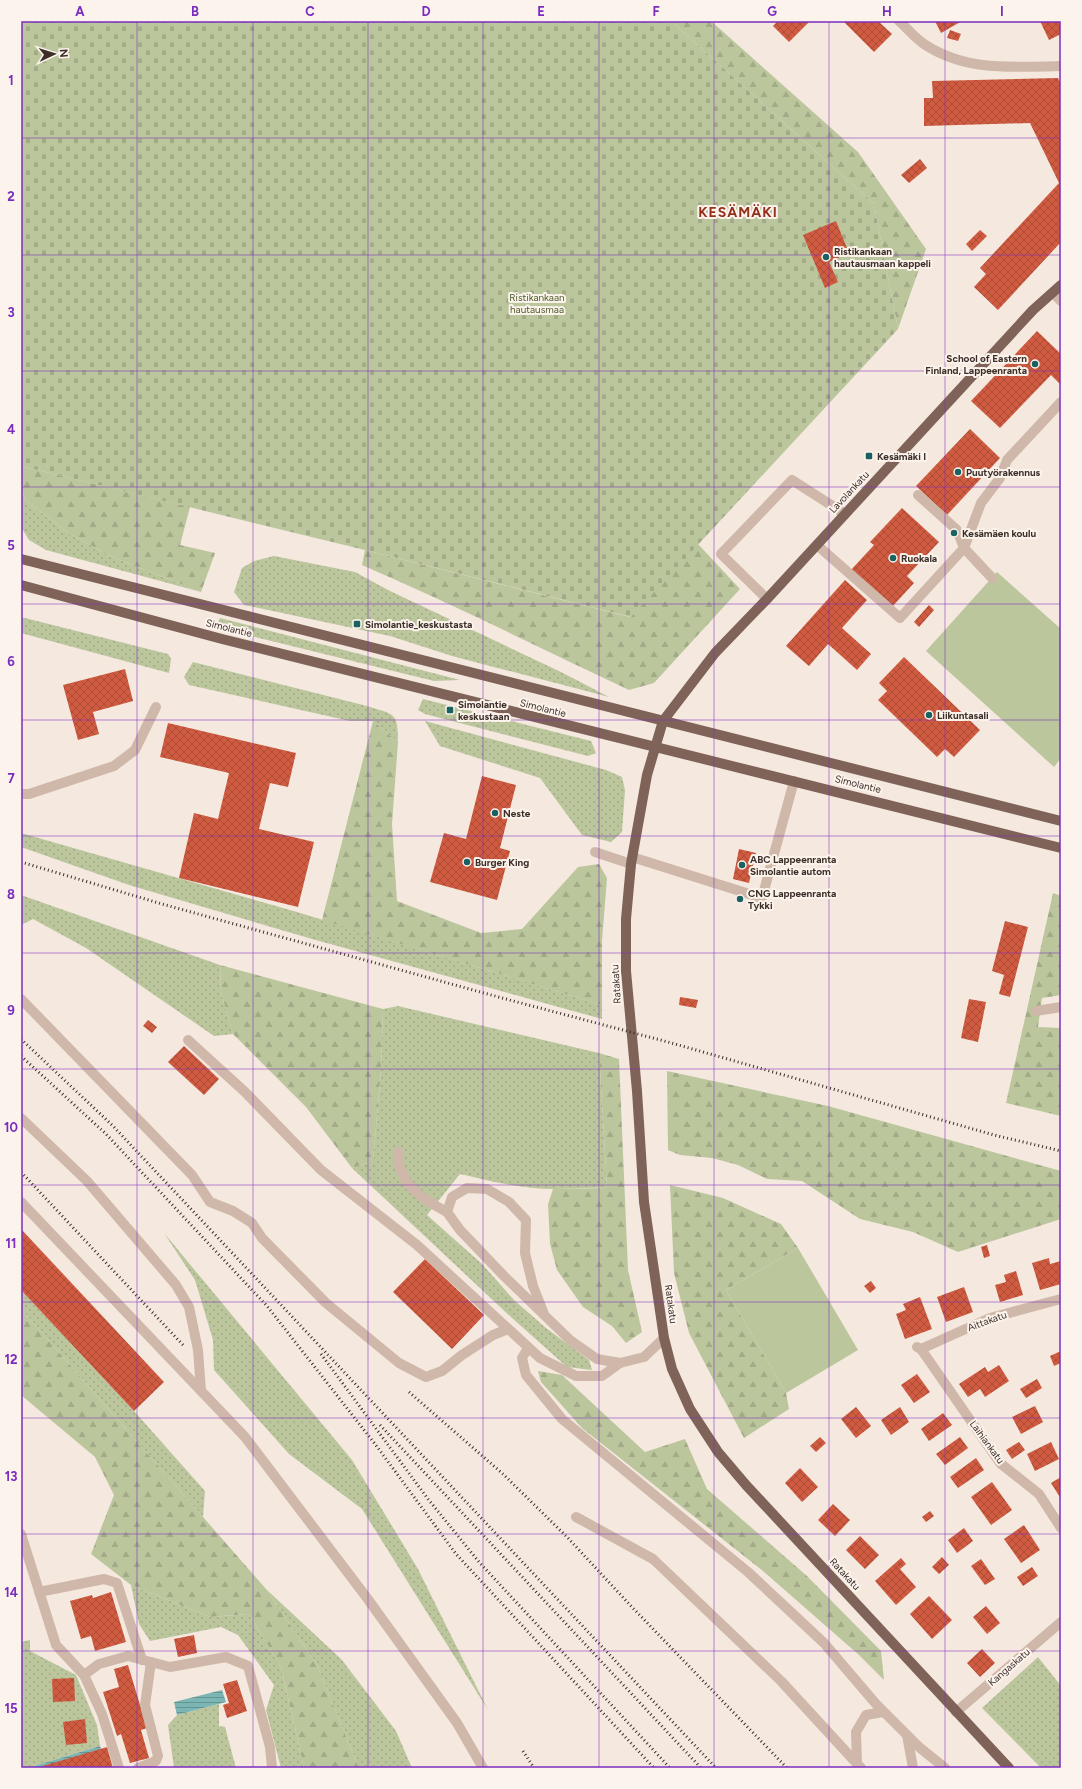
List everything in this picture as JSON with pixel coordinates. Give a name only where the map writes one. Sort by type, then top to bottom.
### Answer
[{"type":"main road","name":"Lavolankatu","points":[[663,722],[715,652],[767,599],[1033,310],[1061,285]]},
{"type":"main road","name":"Simolantie","points":[[21,559],[663,722],[1061,821]]},
{"type":"main road","name":"Simolantie","points":[[21,585],[170,626],[407,684],[654,748],[794,781],[1061,848]]},
{"type":"main road","name":"Ratakatu","points":[[663,722],[647,775],[632,861],[626,919],[626,971],[637,1091],[644,1202],[664,1338],[672,1368],[690,1409],[718,1452],[1009,1768]]},
{"type":"street","points":[[899,21],[924,44],[953,58],[980,66],[1061,66]]},
{"type":"street","points":[[1053,293],[1061,301]]},
{"type":"street","points":[[817,545],[900,618],[964,548],[981,503],[1000,478],[1007,460],[1061,402]]},
{"type":"street","points":[[767,599],[721,554],[792,480],[845,514]]},
{"type":"street","points":[[918,495],[957,530],[964,548],[992,578]]},
{"type":"street","points":[[21,794],[29,794],[114,766],[135,750],[156,707]]},
{"type":"street","points":[[595,852],[762,898],[794,781]]},
{"type":"street","points":[[21,999],[192,1175],[210,1202],[233,1211],[252,1223],[262,1238],[326,1303],[399,1363],[426,1377],[442,1371],[462,1355],[493,1335],[508,1329]]},
{"type":"street","points":[[1036,1011],[1061,1007]]},
{"type":"street","points":[[188,1040],[245,1092],[321,1170],[417,1245],[540,1358],[576,1376],[602,1376],[620,1363],[644,1357],[664,1338]]},
{"type":"street","points":[[21,1118],[87,1181],[176,1285],[189,1307],[198,1350],[201,1391]]},
{"type":"street","points":[[398,1152],[397,1165],[405,1180],[427,1202],[447,1212],[460,1230],[500,1272],[570,1340],[597,1359],[620,1363]]},
{"type":"street","points":[[447,1212],[452,1197],[467,1188],[487,1189],[510,1202],[526,1220],[525,1253],[532,1286],[544,1314]]},
{"type":"street","points":[[21,1202],[245,1437],[367,1598],[457,1724],[483,1768]]},
{"type":"street","name":"Aittakatu","points":[[919,1348],[990,1318],[1061,1299]]},
{"type":"street","points":[[528,1348],[522,1358],[526,1376],[562,1419],[748,1572],[824,1643],[884,1712],[907,1735],[945,1768]]},
{"type":"street","name":"Laihiankatu","points":[[919,1348],[1000,1463],[1039,1494],[1061,1528]]},
{"type":"street","points":[[576,1517],[653,1559],[781,1680],[859,1766]]},
{"type":"street","points":[[21,1534],[56,1645],[84,1675],[102,1714],[119,1768]]},
{"type":"street","points":[[40,1592],[104,1579],[117,1583],[147,1661],[145,1705],[158,1756],[156,1761],[138,1768]]},
{"type":"street","name":"Kangaskatu","points":[[956,1712],[1061,1622]]},
{"type":"street","points":[[84,1675],[100,1664],[128,1656],[170,1667],[226,1657],[248,1666],[270,1747],[272,1768]]},
{"type":"street","points":[[859,1766],[856,1732],[866,1715],[884,1712]]},
{"type":"street","points":[[907,1735],[913,1768]]},
{"type":"green space","name":"Ristikankaan hautausmaa","points":[[21,21],[671,21],[874,204],[898,329],[631,617],[21,466]]},
{"type":"green space","points":[[671,21],[711,21],[858,152],[926,249],[898,329],[874,204]]},
{"type":"green space","points":[[21,466],[190,507],[180,545],[215,553],[201,592],[110,556],[67,532],[25,500],[21,486]]},
{"type":"green space","points":[[21,486],[25,500],[67,532],[110,556],[201,592],[46,550],[29,540],[21,527]]},
{"type":"green space","points":[[698,544],[740,589],[654,683],[629,690],[362,565],[365,550],[630,617]]},
{"type":"green space","points":[[274,556],[355,572],[390,591],[561,672],[609,697],[452,656],[390,636],[244,605],[234,592],[242,568],[254,561]]},
{"type":"green space","points":[[997,572],[1061,629],[1061,758],[1054,767],[926,651]]},
{"type":"green space","points":[[21,617],[168,654],[171,659],[169,673],[21,633]]},
{"type":"green space","points":[[220,618],[460,680],[434,681],[218,628],[217,624]]},
{"type":"green space","points":[[193,662],[367,706],[389,713],[395,719],[397,725],[398,742],[373,721],[350,721],[189,685],[184,677]]},
{"type":"green space","points":[[423,699],[591,741],[596,753],[588,756],[425,714],[418,710]]},
{"type":"green space","points":[[373,721],[398,742],[392,824],[397,901],[481,933],[522,929],[578,867],[599,864],[607,878],[602,941],[602,1005],[322,920]]},
{"type":"green space","points":[[425,721],[606,770],[622,777],[625,790],[622,832],[611,842],[582,835],[540,778],[440,746]]},
{"type":"green space","points":[[21,833],[297,912],[602,1005],[602,1019],[312,939],[129,885],[21,847]]},
{"type":"green space","points":[[1053,893],[1061,896],[1061,995],[1042,998],[1038,1027],[1061,1028],[1061,1116],[1006,1103]]},
{"type":"green space","points":[[21,895],[220,965],[221,992],[233,1034],[214,1036],[86,948],[33,919],[21,925]]},
{"type":"green space","points":[[220,965],[383,1009],[381,1071],[373,1161],[352,1168],[306,1107],[233,1034],[221,992]]},
{"type":"green space","points":[[398,1006],[599,1053],[607,1188],[530,1188],[460,1174],[427,1215],[482,1264],[515,1301],[546,1328],[589,1360],[592,1370],[567,1367],[512,1318],[352,1168],[373,1161],[381,1071],[383,1009]]},
{"type":"green space","points":[[599,1053],[619,1059],[628,1270],[642,1332],[626,1343],[612,1326],[583,1307],[557,1270],[550,1244],[548,1204],[553,1189],[607,1188]]},
{"type":"green space","points":[[667,1071],[828,1106],[1061,1171],[1061,1219],[958,1252],[913,1232],[860,1219],[802,1181],[767,1179],[738,1165],[712,1158],[680,1155],[668,1150]]},
{"type":"green space","points":[[670,1185],[723,1198],[781,1224],[798,1248],[726,1290],[786,1393],[789,1409],[744,1438],[689,1333],[674,1273]]},
{"type":"green space","points":[[164,1233],[352,1460],[418,1569],[488,1710],[362,1509],[289,1454],[214,1370],[213,1340],[195,1280]]},
{"type":"green space","points":[[798,1248],[858,1350],[786,1393],[726,1290]]},
{"type":"green space","points":[[21,1290],[134,1411],[205,1491],[203,1517],[21,1309]]},
{"type":"green space","points":[[21,1309],[266,1589],[317,1665],[359,1768],[304,1768],[281,1667],[249,1614],[210,1617],[131,1585],[91,1554],[114,1495],[95,1457],[21,1395]]},
{"type":"green space","points":[[538,1371],[562,1375],[645,1452],[685,1439],[707,1489],[807,1576],[881,1651],[884,1680],[859,1655],[763,1571],[582,1428],[541,1382]]},
{"type":"green space","points":[[131,1585],[210,1617],[249,1614],[281,1667],[304,1768],[281,1768],[266,1710],[274,1685],[238,1635],[221,1627],[150,1641],[139,1624]]},
{"type":"green space","points":[[266,1589],[342,1660],[396,1731],[412,1768],[359,1768],[317,1665]]},
{"type":"green space","points":[[30,1640],[30,1651],[76,1675],[97,1725],[100,1746],[28,1768],[21,1768],[21,1642]]},
{"type":"green space","points":[[1038,1657],[1061,1686],[1061,1768],[1041,1768],[982,1708]]},
{"type":"green space","points":[[219,1704],[219,1726],[225,1727],[236,1768],[174,1768],[168,1725],[177,1715]]},
{"type":"water","points":[[222,1690],[226,1702],[177,1715],[174,1702]]},
{"type":"water","points":[[100,1746],[105,1761],[81,1768],[28,1768]]},
{"type":"building","points":[[778,21],[810,21],[789,42],[773,26]]},
{"type":"building","points":[[843,21],[878,21],[892,34],[874,52]]},
{"type":"building","points":[[935,21],[962,21],[941,33]]},
{"type":"building","points":[[1040,21],[1061,21],[1061,34],[1049,40]]},
{"type":"building","points":[[950,30],[961,34],[958,41],[947,38]]},
{"type":"building","points":[[1058,78],[1061,85],[1061,242],[998,310],[974,287],[986,274],[980,268],[1059,183],[1030,123],[924,126],[924,98],[933,98],[932,81]]},
{"type":"building","points":[[920,159],[927,168],[909,183],[901,175]]},
{"type":"building","name":"Ristikankaan hautausmaan kappeli","points":[[836,221],[849,253],[829,262],[838,282],[825,288],[803,235]]},
{"type":"building","points":[[980,230],[987,236],[972,251],[966,244]]},
{"type":"building","points":[[1037,331],[1061,354],[1061,385],[1051,375],[1000,428],[971,401]]},
{"type":"building","name":"Puutyörakennus","points":[[970,429],[1000,458],[947,515],[916,486]]},
{"type":"building","name":"Ruokala","points":[[902,508],[939,542],[907,576],[914,583],[891,608],[850,571],[874,545],[870,542]]},
{"type":"building","points":[[845,580],[867,600],[842,628],[871,654],[857,670],[828,644],[809,666],[786,646]]},
{"type":"building","points":[[929,605],[934,610],[919,627],[914,622]]},
{"type":"building","name":"Liikuntasali","points":[[904,657],[980,730],[954,757],[945,749],[937,757],[878,700],[887,691],[879,683]]},
{"type":"building","points":[[125,669],[133,701],[93,712],[99,734],[78,740],[63,685]]},
{"type":"building","points":[[168,723],[296,753],[288,787],[270,783],[259,829],[314,842],[298,907],[179,878],[194,813],[218,819],[229,773],[160,757]]},
{"type":"building","points":[[482,776],[516,785],[500,848],[510,851],[497,900],[430,882],[444,833],[466,839]]},
{"type":"building","points":[[739,849],[756,853],[749,883],[733,879]]},
{"type":"building","points":[[1005,921],[1028,927],[1010,997],[999,994],[1004,975],[992,971]]},
{"type":"building","points":[[680,997],[698,1000],[696,1008],[679,1005]]},
{"type":"building","points":[[969,999],[986,1002],[978,1042],[961,1038]]},
{"type":"building","points":[[148,1020],[157,1027],[152,1033],[143,1026]]},
{"type":"building","points":[[184,1046],[219,1079],[204,1095],[168,1062]]},
{"type":"building","points":[[21,1229],[164,1382],[134,1411],[21,1290]]},
{"type":"building","points":[[987,1245],[990,1256],[984,1258],[981,1247]]},
{"type":"building","points":[[1049,1258],[1050,1264],[1061,1261],[1061,1284],[1040,1290],[1032,1263]]},
{"type":"building","points":[[425,1259],[484,1315],[452,1349],[393,1292]]},
{"type":"building","points":[[1016,1271],[1023,1295],[1000,1302],[995,1285],[1006,1282],[1004,1275]]},
{"type":"building","points":[[871,1281],[876,1288],[870,1293],[864,1286]]},
{"type":"building","points":[[964,1287],[973,1312],[946,1322],[937,1297]]},
{"type":"building","points":[[920,1297],[932,1329],[905,1339],[896,1314],[906,1310],[903,1304]]},
{"type":"building","points":[[1061,1351],[1061,1363],[1054,1366],[1050,1356]]},
{"type":"building","points":[[999,1365],[1009,1381],[985,1397],[980,1389],[968,1397],[959,1384],[985,1367],[988,1372]]},
{"type":"building","points":[[917,1374],[930,1392],[914,1403],[901,1385]]},
{"type":"building","points":[[1037,1379],[1042,1388],[1026,1398],[1020,1389]]},
{"type":"building","points":[[1035,1406],[1043,1422],[1021,1434],[1012,1417]]},
{"type":"building","points":[[856,1407],[871,1426],[856,1438],[841,1419]]},
{"type":"building","points":[[900,1407],[909,1422],[891,1435],[881,1420]]},
{"type":"building","points":[[943,1413],[952,1425],[929,1441],[921,1429]]},
{"type":"building","points":[[820,1437],[826,1443],[816,1452],[810,1446]]},
{"type":"building","points":[[960,1437],[968,1448],[945,1465],[936,1454]]},
{"type":"building","points":[[1019,1442],[1025,1450],[1012,1459],[1006,1450]]},
{"type":"building","points":[[1051,1442],[1059,1459],[1035,1471],[1027,1454]]},
{"type":"building","points":[[976,1458],[984,1470],[958,1488],[950,1477]]},
{"type":"building","points":[[800,1468],[818,1487],[802,1502],[785,1483]]},
{"type":"building","points":[[1061,1477],[1061,1499],[1051,1483]]},
{"type":"building","points":[[992,1482],[1012,1510],[991,1525],[971,1497]]},
{"type":"building","points":[[833,1504],[850,1520],[835,1536],[818,1520]]},
{"type":"building","points":[[930,1511],[934,1516],[926,1522],[922,1517]]},
{"type":"building","points":[[1024,1525],[1040,1550],[1021,1563],[1004,1539]]},
{"type":"building","points":[[964,1528],[973,1541],[957,1553],[948,1540]]},
{"type":"building","points":[[860,1536],[879,1555],[865,1569],[846,1550]]},
{"type":"building","points":[[942,1557],[949,1565],[939,1574],[932,1567]]},
{"type":"building","points":[[901,1558],[906,1564],[900,1569],[916,1587],[896,1605],[875,1581]]},
{"type":"building","points":[[981,1559],[995,1579],[985,1585],[971,1566]]},
{"type":"building","points":[[1032,1567],[1038,1576],[1023,1586],[1017,1577]]},
{"type":"building","points":[[111,1592],[126,1642],[95,1651],[91,1636],[81,1639],[70,1601],[92,1595],[93,1598]]},
{"type":"building","points":[[929,1596],[952,1620],[932,1639],[910,1614]]},
{"type":"building","points":[[986,1606],[1000,1623],[987,1634],[973,1617]]},
{"type":"building","points":[[194,1635],[197,1653],[178,1657],[174,1639]]},
{"type":"building","points":[[982,1649],[995,1663],[980,1677],[967,1663]]},
{"type":"building","points":[[128,1665],[147,1728],[141,1730],[149,1758],[130,1763],[121,1734],[117,1736],[103,1692],[119,1687],[114,1669]]},
{"type":"building","points":[[74,1678],[75,1701],[53,1702],[52,1679]]},
{"type":"building","points":[[237,1680],[247,1711],[227,1718],[223,1705],[229,1703],[223,1684]]},
{"type":"building","points":[[85,1719],[87,1743],[66,1745],[63,1722]]},
{"type":"building","points":[[107,1747],[113,1768],[36,1768]]},
{"type":"railway","points":[[21,862],[162,904],[502,998],[668,1042],[994,1135],[1061,1151]]},
{"type":"railway","points":[[21,1039],[113,1126],[716,1768]]},
{"type":"railway","points":[[21,1056],[106,1134],[267,1306],[375,1444],[456,1554],[654,1768]]},
{"type":"railway","points":[[21,1172],[183,1345]]},
{"type":"railway","points":[[321,1354],[428,1499],[479,1562],[670,1768]]},
{"type":"railway","points":[[409,1392],[503,1474],[568,1538],[630,1605],[787,1768]]},
{"type":"railway","points":[[380,1425],[701,1768]]},
{"type":"railway","points":[[523,1751],[534,1768]]},
{"type":"place","name":"Ristikankaan hautausmaan kappeli","points":[[826,257]]},
{"type":"place","name":"School of Eastern Finland, Lappeenranta","points":[[1035,364]]},
{"type":"place","name":"Kesämäki I","points":[[869,456]]},
{"type":"place","name":"Puutyörakennus","points":[[958,472]]},
{"type":"place","name":"Kesämäen koulu","points":[[954,533]]},
{"type":"place","name":"Ruokala","points":[[893,558]]},
{"type":"place","name":"Simolantie_keskustasta","points":[[357,624]]},
{"type":"place","name":"Simolantie keskustaan","points":[[450,710]]},
{"type":"place","name":"Liikuntasali","points":[[929,715]]},
{"type":"place","name":"Neste","points":[[495,813]]},
{"type":"place","name":"Burger King","points":[[467,862]]},
{"type":"place","name":"ABC Lappeenranta Simolantie autom","points":[[742,865]]},
{"type":"place","name":"CNG Lappeenranta Tykki","points":[[740,899]]},
{"type":"district","name":"KESÄMÄKI","points":[[738,212]]}]
